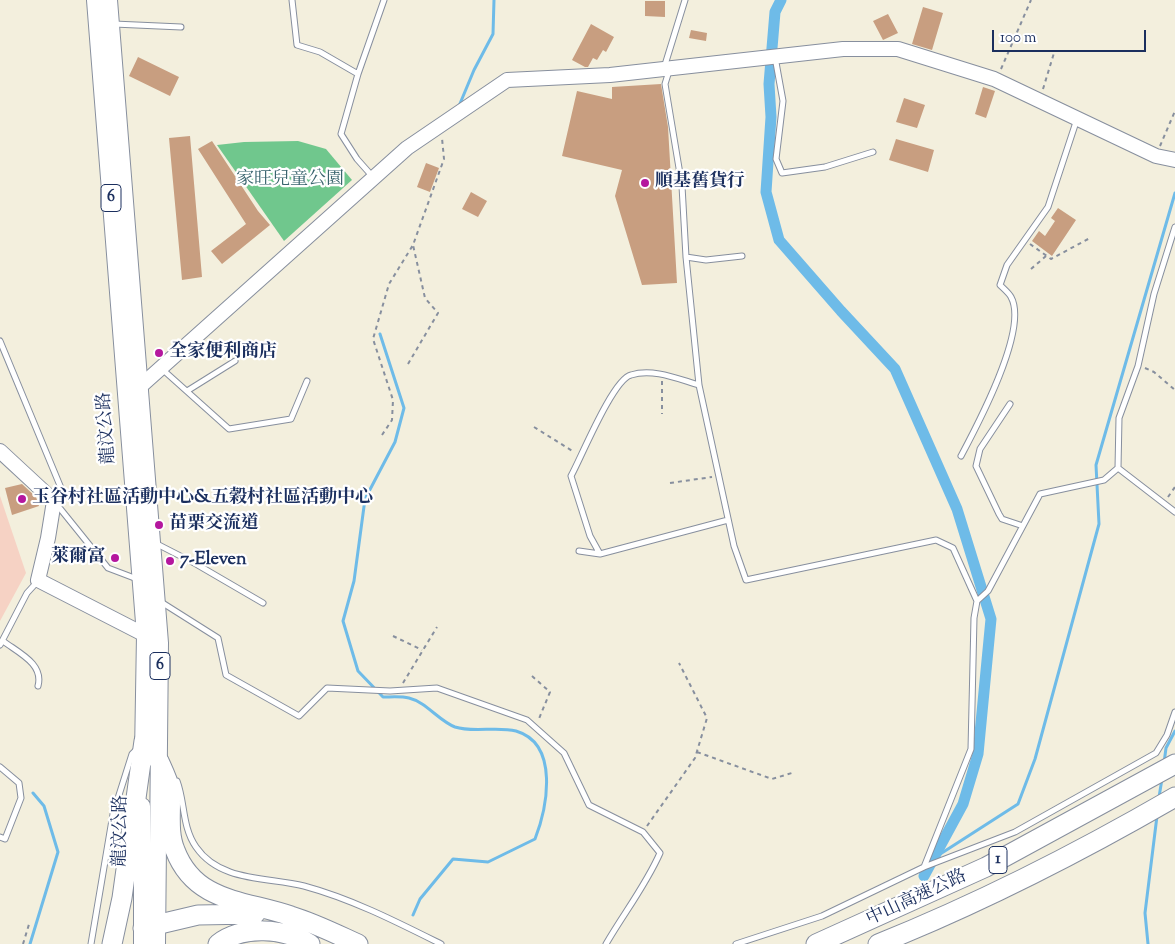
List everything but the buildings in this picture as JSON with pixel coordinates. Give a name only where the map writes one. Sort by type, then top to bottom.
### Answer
[{"type":"highway","points":[[112,944],[151,738]]},
{"type":"highway","points":[[162,756],[170,789],[169,816],[174,848],[182,866],[196,882],[214,894],[291,916],[358,944]]},
{"type":"highway","name":"中山高速公路","points":[[816,944],[986,867],[1175,764]]},
{"type":"highway","name":"中山高速公路","points":[[878,944],[928,924],[1108,836],[1175,797]]},
{"type":"highway","points":[[147,933],[198,915],[232,913],[291,916]]},
{"type":"highway","points":[[218,944],[237,935],[276,931],[299,938],[310,944]]},
{"type":"main road","name":"龍汶公路","points":[[95,0],[110,95],[148,580],[143,710],[151,738],[162,756],[147,933]]},
{"type":"main road","name":"龍汶公路","points":[[109,0],[111,24],[110,95]]},
{"type":"main road","name":"龍汶公路","points":[[148,580],[156,599],[160,643],[160,712],[151,738],[140,867],[147,933],[157,944]]},
{"type":"main road","points":[[143,710],[160,712]]},
{"type":"street","points":[[133,392],[162,369],[407,148],[507,80],[610,75],[843,50],[898,49],[997,80],[1156,156],[1175,160]]},
{"type":"street","points":[[0,451],[54,501],[38,580],[160,643]]},
{"type":"lane","points":[[292,0],[298,45],[320,52],[358,74]]},
{"type":"lane","points":[[374,178],[357,159],[341,134],[358,74],[384,0]]},
{"type":"lane","points":[[685,0],[667,68],[665,84],[682,186],[686,256],[699,385],[728,520],[746,580],[936,540],[953,548],[977,601],[974,618],[971,749],[924,866]]},
{"type":"lane","points":[[111,24],[181,27]]},
{"type":"lane","points":[[771,57],[783,101],[776,159],[782,173],[824,167],[873,152]]},
{"type":"lane","points":[[961,456],[1005,362],[1014,317],[1012,297],[1000,285],[1007,265],[1048,207],[1077,119]]},
{"type":"lane","points":[[977,601],[988,591],[1040,494],[1104,480],[1118,468],[1119,418],[1138,366],[1154,294],[1175,227]]},
{"type":"lane","points":[[686,256],[706,260],[742,256]]},
{"type":"lane","points":[[0,341],[61,488],[54,501],[108,568],[148,580]]},
{"type":"lane","points":[[187,391],[235,361]]},
{"type":"lane","points":[[162,369],[230,429],[291,419],[307,381]]},
{"type":"lane","points":[[600,554],[590,536],[571,476],[582,457],[596,423],[623,381],[630,375],[662,375],[699,385]]},
{"type":"lane","points":[[1010,404],[980,449],[976,466],[1002,519],[1023,526]]},
{"type":"lane","points":[[1118,468],[1175,512]]},
{"type":"lane","points":[[578,552],[600,554],[728,520]]},
{"type":"lane","points":[[145,542],[196,564],[263,603]]},
{"type":"lane","points":[[38,580],[27,593],[2,643],[38,668],[41,677],[38,686]]},
{"type":"lane","points":[[156,599],[218,638],[226,674],[299,716],[327,688],[382,691],[437,688],[527,720],[564,753],[589,805],[643,832],[660,853],[649,878],[625,911],[606,944]]},
{"type":"lane","points":[[736,944],[822,916],[924,866],[1015,832],[1156,753],[1167,734],[1175,712]]},
{"type":"lane","points":[[91,944],[113,814],[132,754],[151,738]]},
{"type":"lane","points":[[0,766],[19,783],[21,798],[5,839],[0,837]]},
{"type":"lane","points":[[174,775],[181,791],[185,824],[195,846],[209,862],[229,872],[256,879],[303,886],[377,912],[441,944]]},
{"type":"path","points":[[997,80],[1031,0]]},
{"type":"path","points":[[1039,101],[1054,53]]},
{"type":"path","points":[[1156,156],[1175,111]]},
{"type":"path","points":[[382,435],[392,420],[393,400],[373,340],[390,284],[413,245],[444,159],[440,125]]},
{"type":"path","points":[[1025,240],[1051,259],[1090,238]]},
{"type":"path","points":[[408,364],[438,313],[425,298],[413,245]]},
{"type":"path","points":[[1031,269],[1046,256]]},
{"type":"path","points":[[1138,366],[1154,372],[1175,390]]},
{"type":"path","points":[[662,375],[662,414]]},
{"type":"path","points":[[534,427],[582,457]]},
{"type":"path","points":[[670,483],[718,476]]},
{"type":"path","points":[[1164,503],[1175,487]]},
{"type":"path","points":[[399,690],[437,627]]},
{"type":"path","points":[[393,636],[423,650]]},
{"type":"path","points":[[643,832],[696,752],[706,718],[680,663]]},
{"type":"path","points":[[532,676],[550,692],[536,728]]},
{"type":"path","points":[[696,752],[772,779],[795,772]]},
{"type":"path","points":[[23,944],[30,921]]},
{"type":"shaded area","points":[[0,496],[26,573],[0,621]]},
{"type":"green space","name":"家旺兒童公園","points":[[298,141],[326,149],[352,180],[284,241],[217,145],[244,142]]},
{"type":"waterway","points":[[459,106],[474,70],[493,34],[494,0]]},
{"type":"waterway","points":[[781,0],[775,12],[769,84],[771,117],[766,192],[779,240],[895,369],[957,509],[991,619],[978,754],[963,804],[924,876]]},
{"type":"waterway","points":[[934,858],[1018,804],[1035,759],[1099,524],[1096,465],[1175,193]]},
{"type":"waterway","points":[[380,334],[404,408],[395,442],[365,499],[354,581],[343,621],[358,671],[383,697],[403,697],[415,700],[455,727],[462,729],[516,731],[530,738],[539,749],[545,763],[546,778],[546,795],[535,839],[488,862],[453,859],[420,899],[413,915]]},
{"type":"waterway","points":[[1164,763],[1166,748],[1175,731]]},
{"type":"waterway","points":[[1159,797],[1162,779]]},
{"type":"waterway","points":[[30,944],[58,852],[44,806],[33,793]]},
{"type":"waterway","points":[[1148,944],[1145,913],[1157,816]]},
{"type":"place","name":"順基舊貨行","points":[[645,183]]},
{"type":"place","name":"全家便利商店","points":[[159,353]]},
{"type":"place","name":"玉谷村社區活動中心&五穀村社區活動中心","points":[[22,499]]},
{"type":"place","name":"苗栗交流道","points":[[159,525]]},
{"type":"place","name":"萊爾富","points":[[115,558]]},
{"type":"place","name":"7-Eleven","points":[[170,561]]}]
